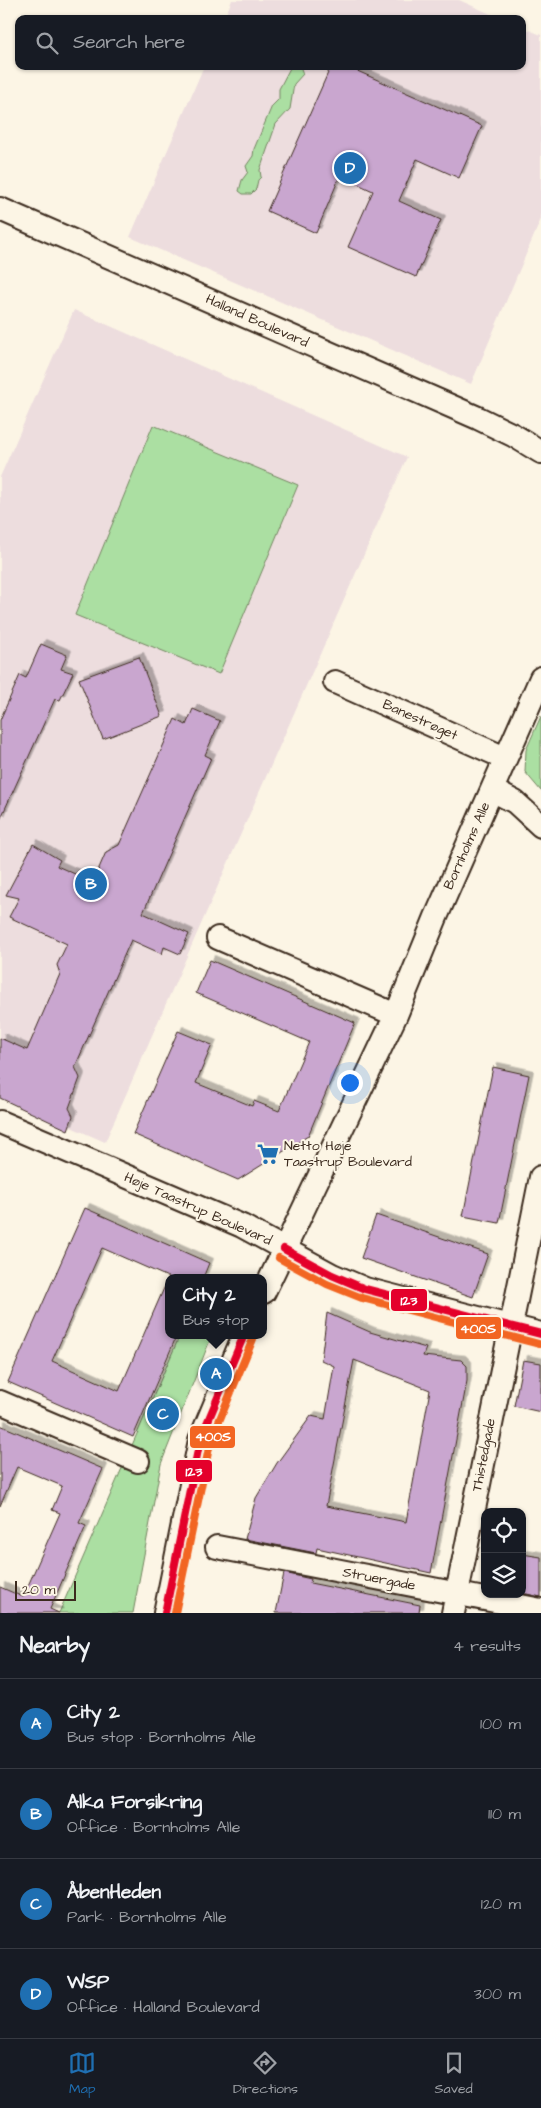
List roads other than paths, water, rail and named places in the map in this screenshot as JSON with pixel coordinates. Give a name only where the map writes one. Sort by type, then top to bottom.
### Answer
[{"type":"street","name":"Halland Boulevard","points":[[0,209],[513,435],[541,452]]},
{"type":"street","name":"Halland Boulevard","points":[[513,435],[541,442]]},
{"type":"street","name":"Bornholms Alle","points":[[267,1286],[396,1016],[541,678]]},
{"type":"street","name":"Banestrøget","points":[[335,682],[506,758]]},
{"type":"street","points":[[492,790],[515,802],[541,826]]},
{"type":"street","points":[[218,938],[396,1016]]},
{"type":"street","name":"Høje Taastrup Boulevard","points":[[0,1122],[242,1226],[332,1275],[365,1289],[541,1334]]},
{"type":"street","points":[[512,1327],[541,1177]]},
{"type":"street","name":"Thistedgade","points":[[455,1603],[491,1416],[512,1327]]},
{"type":"street","points":[[164,1613],[200,1440],[242,1339]]},
{"type":"street","points":[[0,1402],[138,1461]]},
{"type":"street","name":"Struergade","points":[[217,1547],[455,1603],[541,1610]]},
{"type":"place","name":"WSP","points":[[350,168]]},
{"type":"place","name":"Alka Forsikring","points":[[91,884]]},
{"type":"place","name":"Netto Høje Taastrup Boulevard","points":[[268,1154]]},
{"type":"place","name":"City 2","points":[[216,1374]]},
{"type":"place","name":"ÅbenHeden","points":[[163,1414]]}]
